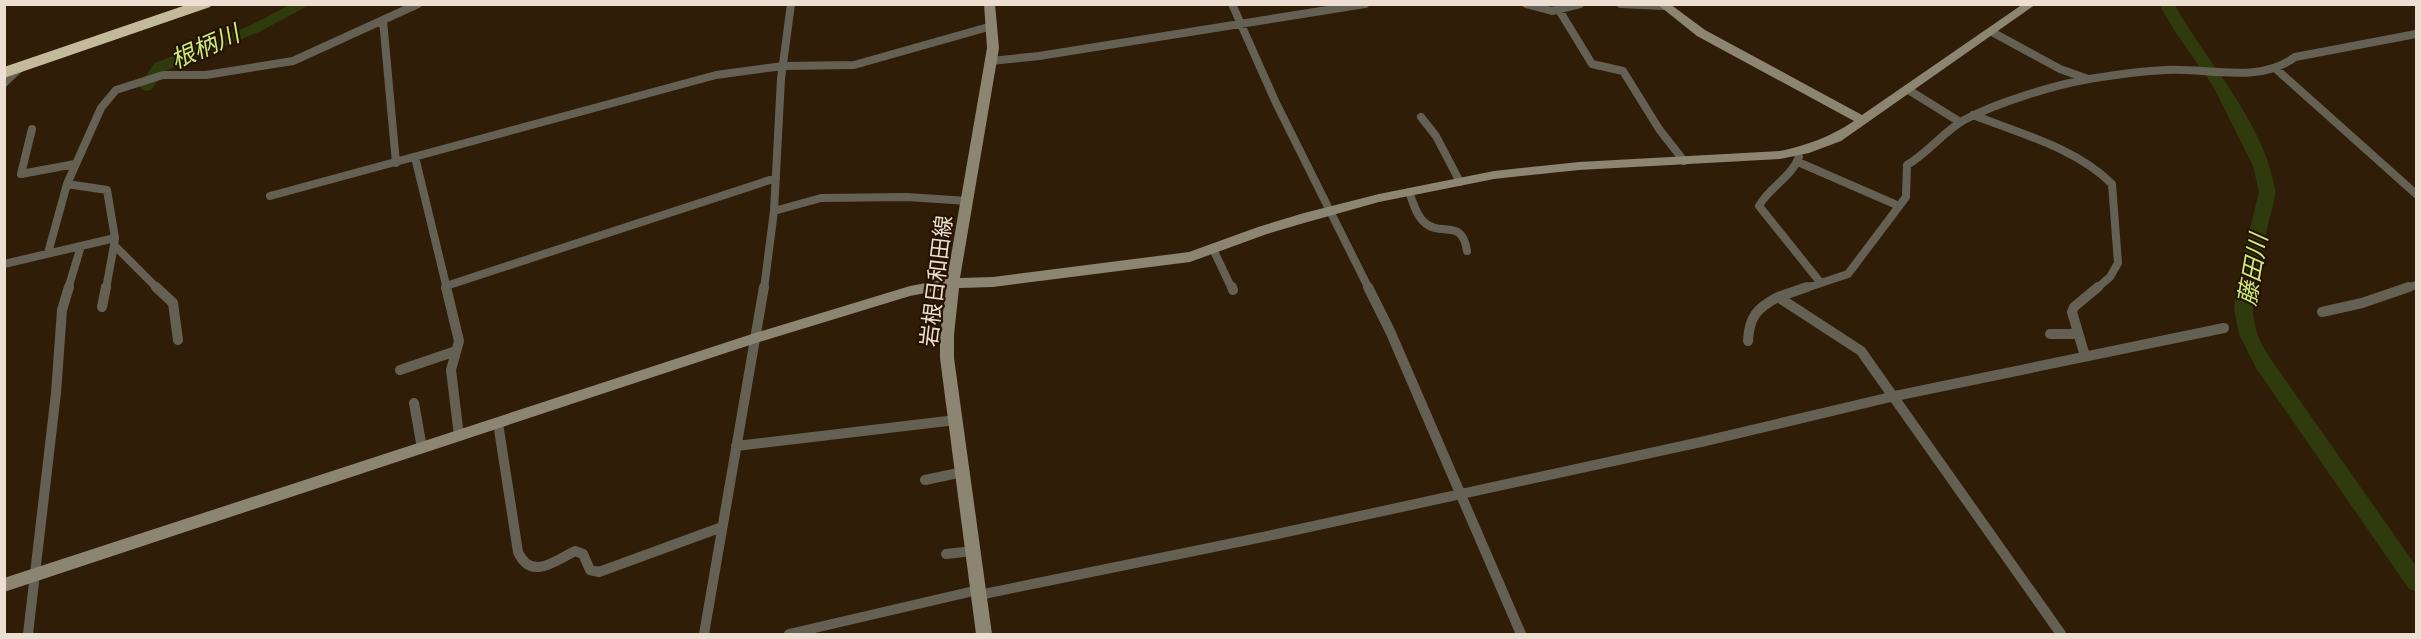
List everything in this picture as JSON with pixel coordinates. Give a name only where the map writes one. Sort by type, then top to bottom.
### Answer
[{"type":"highway","points":[[4,64],[183,4]]},
{"type":"highway","points":[[4,73],[205,4]]},
{"type":"street","points":[[48,253],[67,184],[75,164],[106,100],[122,88],[163,75],[200,76],[282,64],[304,57],[418,4]]},
{"type":"street","points":[[704,634],[767,270],[774,212],[783,66],[791,4]]},
{"type":"street","name":"岩根日和田線","points":[[984,634],[947,346],[953,283],[992,61],[992,26],[989,4]]},
{"type":"street","points":[[1232,4],[1276,102],[1390,331],[1521,634]]},
{"type":"street","points":[[992,61],[1039,56],[1365,4]]},
{"type":"street","points":[[1526,4],[1542,10],[1559,10],[1580,4]]},
{"type":"street","points":[[1622,4],[1663,5],[1701,33],[1862,120]]},
{"type":"street","points":[[4,585],[755,338],[889,297],[953,283],[993,282],[1158,263],[1190,257],[1263,230],[1331,211],[1408,192],[1494,175],[1684,161],[1797,157],[1837,138],[2031,4]]},
{"type":"street","points":[[1559,10],[1592,64],[1599,68],[1613,67],[1623,71],[1659,129],[1684,161]]},
{"type":"street","points":[[383,20],[396,163]]},
{"type":"street","points":[[270,196],[716,75],[783,66],[854,65],[992,26]]},
{"type":"street","points":[[1992,32],[2060,69],[2088,79]]},
{"type":"street","points":[[1748,341],[1749,320],[1755,310],[1778,297],[1848,274],[1908,193],[1905,174],[1907,165],[1924,155],[1960,122],[1973,115],[2029,94],[2088,79],[2182,70],[2263,72],[2276,69],[2295,57],[2416,34]]},
{"type":"street","points":[[4,83],[20,68]]},
{"type":"street","points":[[2276,69],[2416,194]]},
{"type":"street","points":[[1906,89],[1960,122]]},
{"type":"street","points":[[1973,115],[2059,149],[2101,173],[2112,184],[2118,263],[2110,277],[2074,307],[2072,312],[2085,356]]},
{"type":"street","points":[[1421,117],[1436,136],[1460,182]]},
{"type":"street","points":[[32,129],[21,174],[75,164]]},
{"type":"street","points":[[416,157],[459,341],[451,370],[459,436]]},
{"type":"street","points":[[1797,157],[1899,206]]},
{"type":"street","points":[[1797,157],[1793,171],[1764,196],[1759,207],[1820,282]]},
{"type":"street","points":[[446,285],[776,178]]},
{"type":"street","points":[[67,184],[107,190],[114,242],[102,307]]},
{"type":"street","points":[[1408,192],[1424,223],[1433,228],[1453,229],[1464,239],[1467,252]]},
{"type":"street","points":[[774,212],[821,198],[907,197],[968,201]]},
{"type":"street","points":[[4,264],[81,246],[114,242]]},
{"type":"street","points":[[114,242],[173,303],[178,340]]},
{"type":"street","points":[[28,634],[57,393],[62,310],[81,246]]},
{"type":"street","points":[[1213,249],[1233,290]]},
{"type":"street","points":[[2322,312],[2362,303],[2416,285]]},
{"type":"street","points":[[1778,297],[1861,351],[1896,396],[2061,634]]},
{"type":"street","points":[[789,634],[979,593],[1277,534],[1712,439],[1896,396],[2224,328]]},
{"type":"street","points":[[2050,334],[2078,334]]},
{"type":"street","points":[[400,370],[456,351]]},
{"type":"street","points":[[414,403],[422,448]]},
{"type":"street","points":[[736,446],[956,420]]},
{"type":"street","points":[[498,423],[518,552],[523,564],[528,568],[542,567],[576,551],[584,554],[590,570],[599,572],[722,527]]},
{"type":"street","points":[[926,480],[963,472]]},
{"type":"street","points":[[946,554],[973,551]]},
{"type":"waterway","name":"根柄川","points":[[146,86],[160,67],[256,28],[304,4]]},
{"type":"waterway","name":"藤田川","points":[[2166,4],[2179,27],[2220,84],[2261,166],[2267,192],[2249,269],[2243,309],[2248,334],[2263,363],[2416,582]]}]
